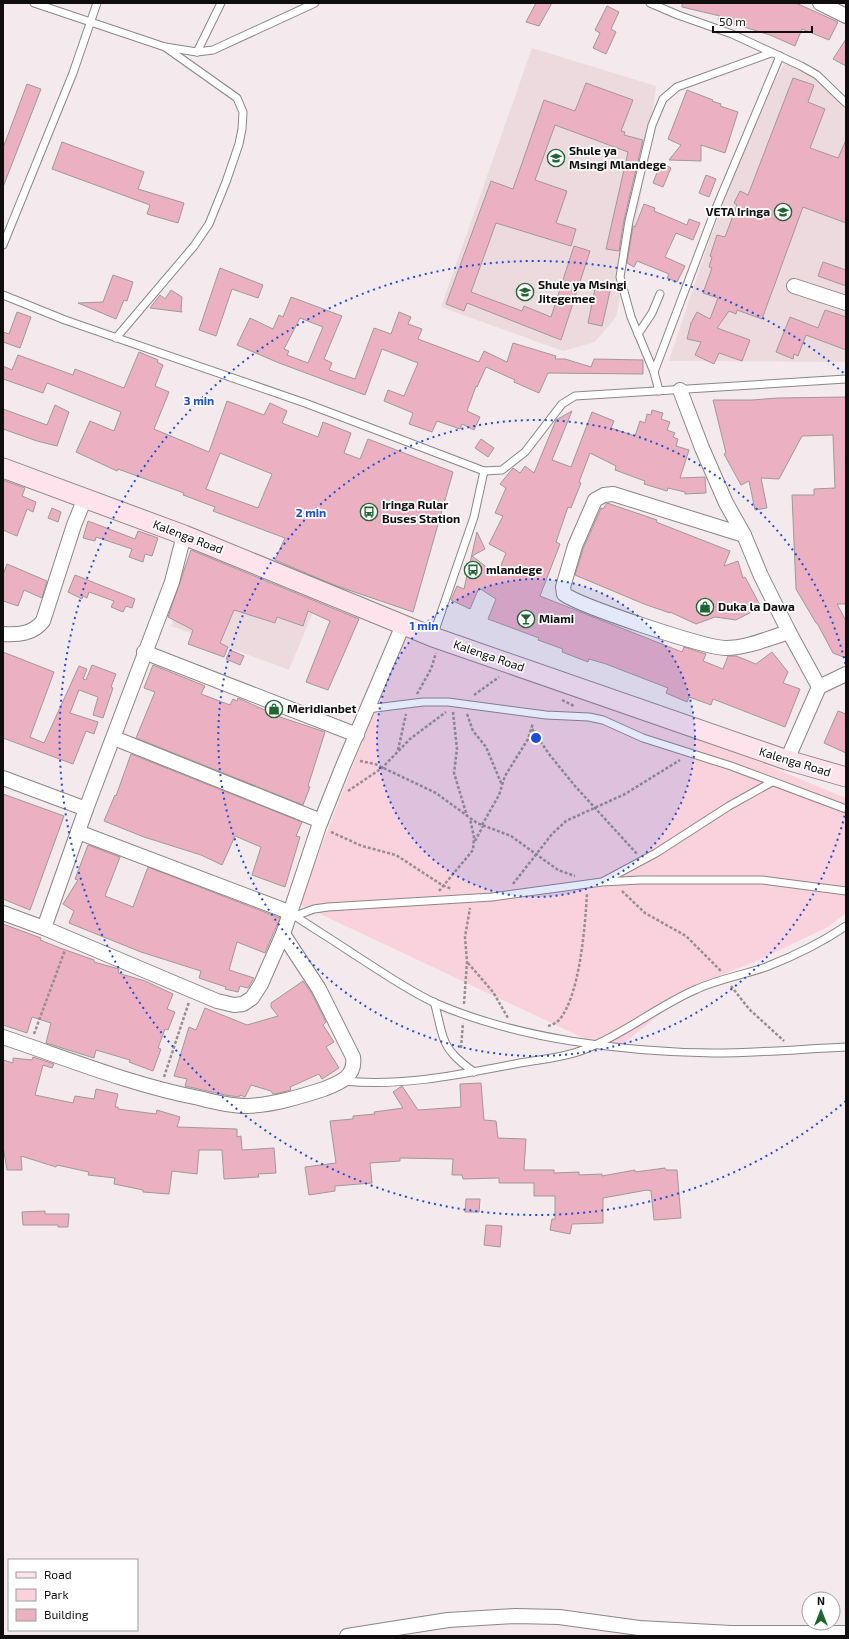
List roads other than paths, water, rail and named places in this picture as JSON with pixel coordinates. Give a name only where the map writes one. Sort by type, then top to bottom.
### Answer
[{"type":"main road","name":"Kalenga Road","points":[[3,468],[184,535],[403,625],[434,645],[787,760],[846,777]]},
{"type":"street","points":[[820,3],[846,16]]},
{"type":"street","points":[[794,286],[846,303]]},
{"type":"street","points":[[680,390],[702,448],[726,503],[744,535],[761,576],[788,632],[818,687]]},
{"type":"street","points":[[744,535],[614,494],[604,494],[595,500],[582,526],[563,587],[564,594],[578,602],[643,624],[711,645],[726,648],[749,645],[788,632]]},
{"type":"street","points":[[3,634],[29,632],[37,628],[43,621],[69,540],[85,498]]},
{"type":"street","points":[[44,928],[144,652],[172,582],[184,535]]},
{"type":"street","points":[[3,913],[44,928],[217,1001],[234,1005],[243,1004],[252,998],[261,984],[292,914],[320,824],[403,625]]},
{"type":"street","points":[[144,652],[357,735]]},
{"type":"street","points":[[787,760],[818,687],[846,674]]},
{"type":"street","points":[[114,738],[320,824]]},
{"type":"street","points":[[3,778],[35,788],[86,809]]},
{"type":"street","points":[[78,832],[292,914]]},
{"type":"street","points":[[3,1037],[160,1089],[215,1102],[246,1106],[271,1104],[301,1096],[343,1081],[353,1069],[354,1064],[351,1053],[320,989],[283,934]]},
{"type":"street","points":[[347,1636],[448,1620],[515,1616],[559,1617],[639,1628],[731,1633],[846,1633]]},
{"type":"lane","points":[[34,3],[165,47],[197,52],[213,50],[315,3]]},
{"type":"lane","points":[[3,245],[73,73],[97,3]]},
{"type":"lane","points":[[197,52],[221,3]]},
{"type":"lane","points":[[650,3],[678,15],[732,34],[780,56],[817,75],[846,103]]},
{"type":"lane","points":[[116,338],[194,246],[209,224],[239,144],[242,129],[243,112],[237,98],[165,47]]},
{"type":"lane","points":[[659,391],[654,372],[621,287],[620,277],[629,221],[652,125],[663,99],[677,87],[771,53]]},
{"type":"lane","points":[[654,372],[719,203],[780,56]]},
{"type":"lane","points":[[638,334],[652,313],[660,294]]},
{"type":"lane","points":[[3,295],[65,320],[312,406],[484,471],[502,470],[525,452],[562,404],[575,396],[846,378]]},
{"type":"lane","points":[[434,645],[474,517],[484,471]]},
{"type":"lane","points":[[368,709],[411,704],[448,702],[535,713],[589,717],[603,720],[643,738],[731,766],[846,809]]},
{"type":"lane","points":[[602,882],[643,860],[772,782]]},
{"type":"lane","points":[[292,914],[328,907],[501,896],[602,882],[762,880],[846,891]]},
{"type":"lane","points":[[292,914],[397,983],[464,1015],[512,1028],[596,1045],[651,1051],[715,1053],[846,1047]]},
{"type":"lane","points":[[343,1081],[391,1082],[443,1078],[569,1054],[596,1045],[695,989],[766,967],[815,945],[846,926]]},
{"type":"lane","points":[[434,1002],[444,1039],[448,1048],[457,1058],[474,1072]]},
{"type":"place","name":"Shule ya Msingi Mlandege","points":[[556,158]]},
{"type":"place","name":"VETA Iringa","points":[[783,212]]},
{"type":"place","name":"Shule ya Msingi Jitegemee","points":[[525,292]]},
{"type":"place","name":"Iringa Rular Buses Station","points":[[369,512]]},
{"type":"place","name":"mlandege","points":[[473,570]]},
{"type":"place","name":"Duka la Dawa","points":[[705,607]]},
{"type":"place","name":"Miami","points":[[526,619]]},
{"type":"place","name":"Meridianbet","points":[[274,709]]}]
